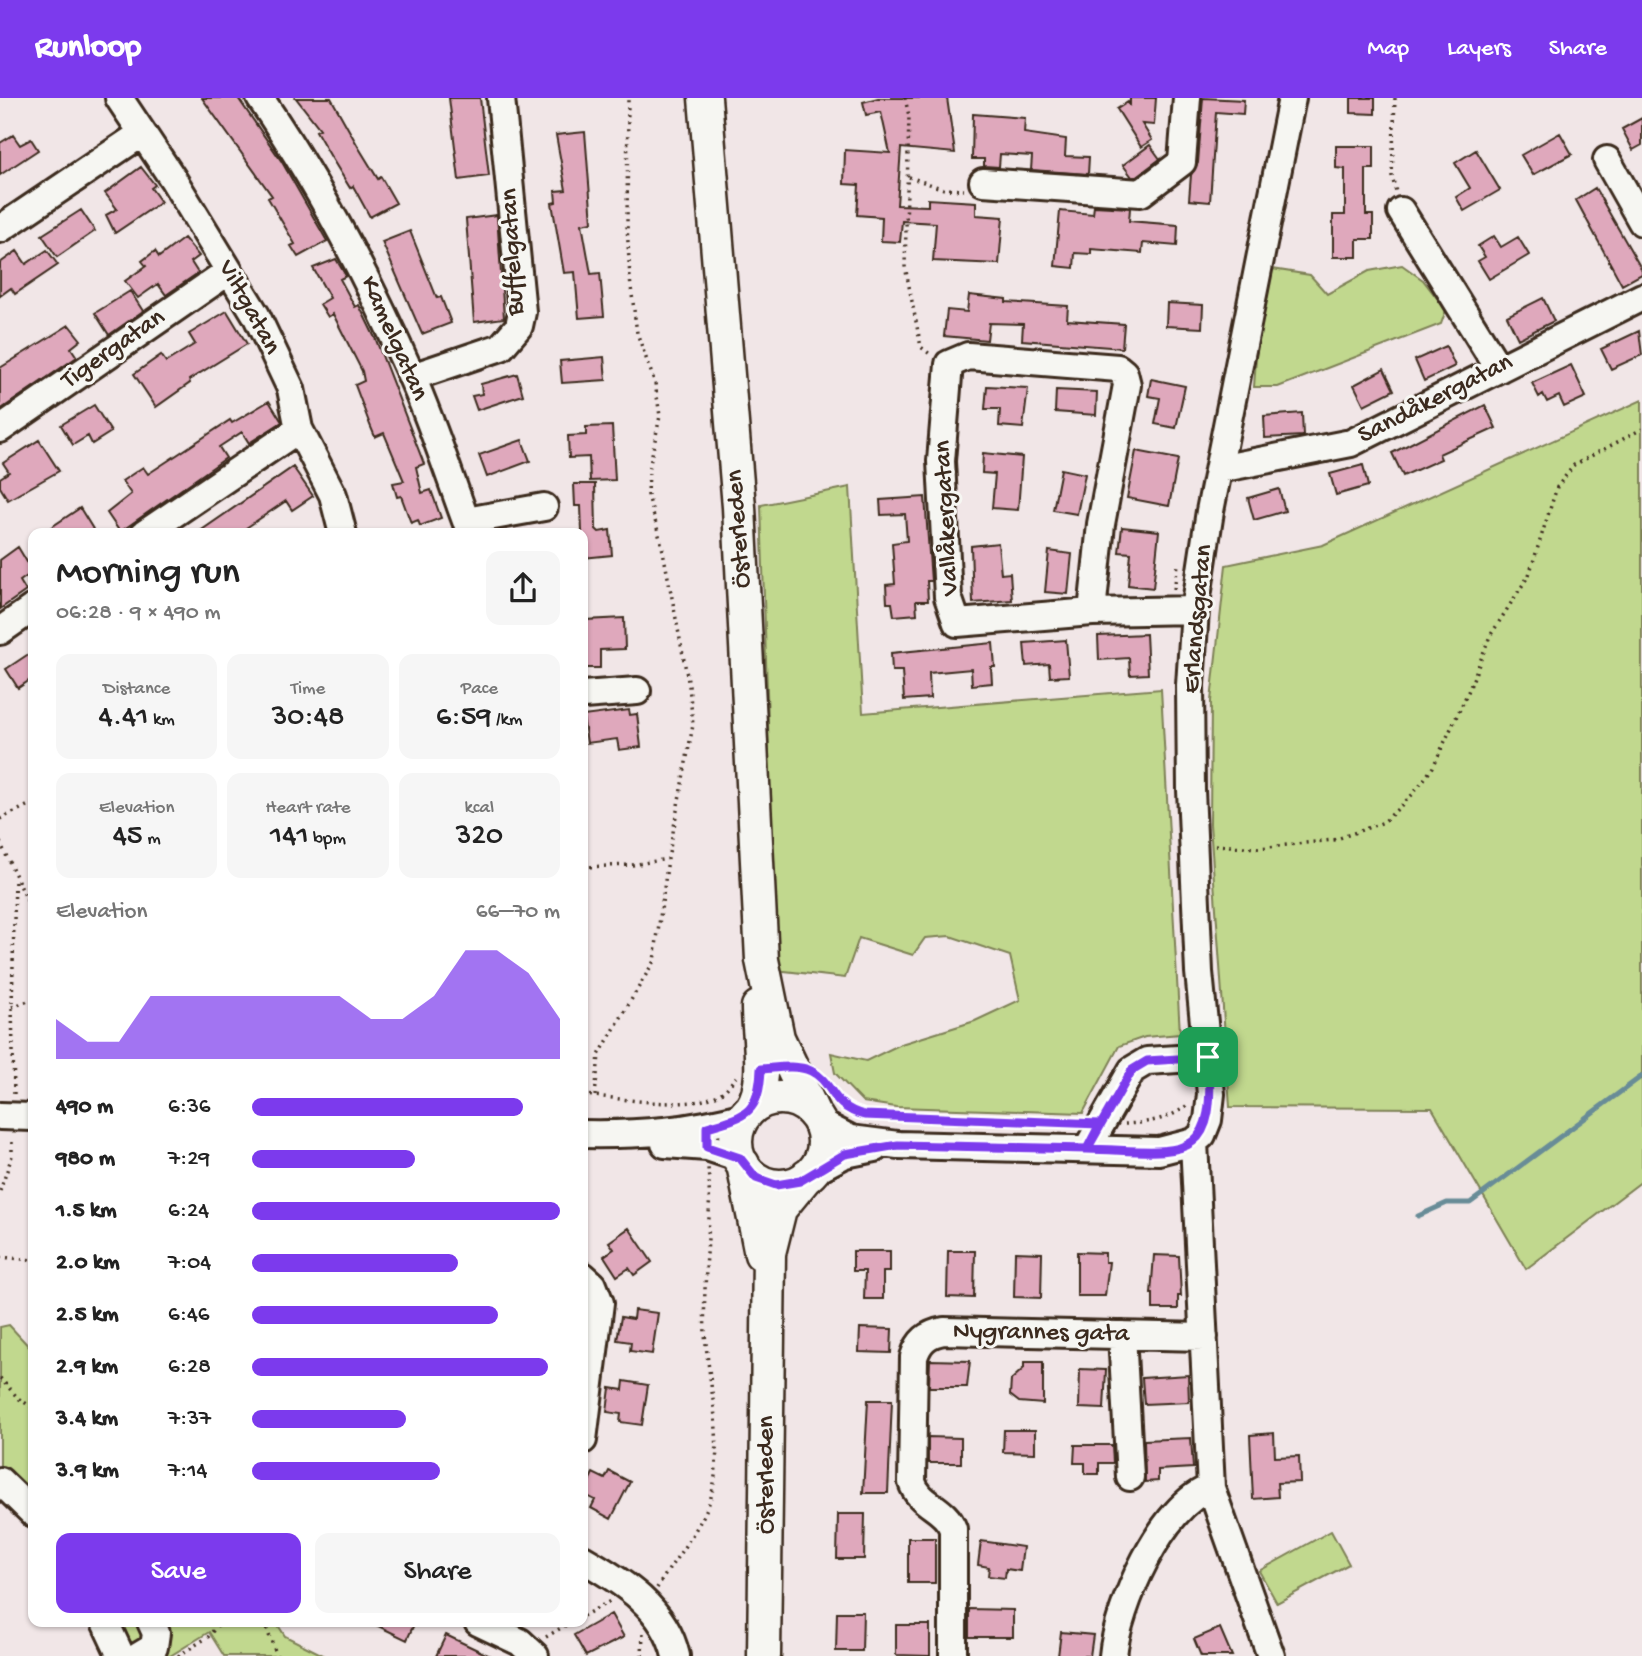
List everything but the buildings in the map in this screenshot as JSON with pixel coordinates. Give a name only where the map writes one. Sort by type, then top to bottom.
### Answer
[{"type":"main road","name":"Österleden","points":[[705,98],[740,520],[762,960],[758,1019],[761,1069],[757,1100],[737,1133],[754,1211],[766,1294],[768,1439],[764,1656]]},
{"type":"main road","name":"Österleden","points":[[762,960],[778,1038],[821,1109],[823,1152],[810,1174],[786,1199],[776,1219],[766,1294]]},
{"type":"main road","points":[[748,1113],[764,1101],[788,1098],[821,1109]]},
{"type":"main road","points":[[741,1161],[756,1178],[776,1185],[792,1184],[810,1174]]},
{"type":"street","name":"Viltgatan","points":[[119,98],[173,179],[256,315],[291,390],[299,429],[333,495],[341,528]]},
{"type":"street","name":"Kamelgatan","points":[[260,98],[305,165],[353,251],[412,377],[466,521],[544,507]]},
{"type":"street","name":"Buffelgatan","points":[[412,377],[501,347],[519,326],[522,312],[501,98]]},
{"type":"street","points":[[983,182],[1140,193],[1182,162],[1187,98]]},
{"type":"street","name":"Erlandsgatan","points":[[1194,1142],[1202,1135],[1208,1120],[1211,1094],[1193,846],[1190,685],[1183,610],[1219,468],[1292,98]]},
{"type":"street","points":[[0,229],[141,134]]},
{"type":"street","points":[[1607,160],[1642,222]]},
{"type":"street","points":[[1401,211],[1499,369]]},
{"type":"street","name":"Tigergatan","points":[[0,429],[229,271]]},
{"type":"street","name":"Sandåkergatan","points":[[1219,468],[1318,452],[1351,443],[1642,297]]},
{"type":"street","points":[[949,364],[968,356],[1118,368],[1125,373],[1127,385],[1101,524],[1092,612]]},
{"type":"street","name":"Vallåkergatan","points":[[949,364],[941,461],[948,597],[957,623],[1092,612],[1183,610]]},
{"type":"street","points":[[153,528],[299,429]]},
{"type":"street","points":[[0,631],[28,611]]},
{"type":"street","points":[[588,695],[637,691]]},
{"type":"street","points":[[1087,1149],[1132,1070],[1147,1061],[1208,1057]]},
{"type":"street","points":[[821,1109],[851,1139],[898,1145],[1159,1151],[1194,1142],[1210,1488],[1271,1656]]},
{"type":"street","points":[[588,1142],[707,1137],[748,1113]]},
{"type":"street","points":[[0,1116],[28,1117]]},
{"type":"street","points":[[588,1134],[707,1137],[741,1161]]},
{"type":"street","points":[[810,1174],[845,1154],[898,1145]]},
{"type":"street","points":[[588,1282],[598,1294],[600,1315],[588,1403]]},
{"type":"street","name":"Nygrannes gata","points":[[953,1656],[953,1529],[943,1513],[920,1498],[912,1482],[914,1357],[918,1344],[934,1333],[944,1331],[1204,1337]]},
{"type":"street","name":"Nygrannes gata","points":[[1122,1335],[1130,1477]]},
{"type":"street","points":[[0,1480],[28,1508]]},
{"type":"street","points":[[1113,1656],[1126,1599],[1151,1547],[1195,1493],[1210,1488]]},
{"type":"street","points":[[588,1562],[614,1577],[646,1602],[668,1633],[677,1656]]},
{"type":"street","points":[[107,1627],[121,1656]]},
{"type":"street","points":[[139,1656],[154,1647],[156,1633],[153,1627]]},
{"type":"street","points":[[488,1627],[520,1642],[535,1656]]},
{"type":"path","points":[[596,1096],[599,1055],[654,961],[660,938],[668,859],[693,725],[692,702],[662,547],[648,495],[649,469],[660,416],[654,383],[637,333],[630,279],[628,98]]},
{"type":"path","points":[[905,98],[909,116],[905,266],[913,316],[921,347],[949,364]]},
{"type":"path","points":[[1395,98],[1392,176],[1401,211]]},
{"type":"path","points":[[909,177],[944,189],[977,190],[983,182]]},
{"type":"path","points":[[1193,846],[1259,848],[1334,840],[1384,822],[1414,793],[1433,767],[1468,692],[1490,636],[1529,575],[1557,487],[1574,465],[1642,429]]},
{"type":"path","points":[[1179,561],[1183,610]]},
{"type":"path","points":[[0,819],[28,805]]},
{"type":"path","points":[[0,842],[28,903]]},
{"type":"path","points":[[588,867],[632,865],[668,859]]},
{"type":"path","points":[[0,867],[8,862]]},
{"type":"path","points":[[14,1094],[12,1007],[15,878]]},
{"type":"path","points":[[12,1007],[28,1001]]},
{"type":"path","points":[[588,1095],[665,1101],[704,1099],[721,1094],[741,1072],[761,1069]]},
{"type":"path","points":[[821,1109],[841,1105],[876,1116],[1100,1124],[1153,1121],[1182,1109],[1191,1096]]},
{"type":"path","points":[[642,1656],[644,1623],[636,1612],[646,1602],[695,1529],[713,1488],[716,1427],[705,1331],[710,1192],[704,1099]]},
{"type":"path","points":[[0,1191],[12,1156],[15,1132]]},
{"type":"path","points":[[0,1257],[28,1260]]},
{"type":"path","points":[[0,1378],[28,1405]]},
{"type":"path","points":[[588,1614],[620,1598]]},
{"type":"path","points":[[178,1656],[208,1637],[216,1627]]},
{"type":"path","points":[[266,1627],[277,1656]]},
{"type":"green space","points":[[1402,265],[1423,280],[1446,310],[1441,324],[1278,387],[1254,387],[1258,329],[1272,269],[1310,275],[1327,294],[1369,271]]},
{"type":"green space","points":[[1642,400],[1642,1181],[1526,1269],[1432,1108],[1230,1107],[1210,824],[1211,701],[1226,565],[1323,545]]},
{"type":"green space","points":[[850,487],[863,713],[1161,689],[1180,1034],[1145,1037],[1119,1046],[1083,1113],[896,1107],[863,1102],[835,1073],[831,1053],[866,1061],[901,1044],[975,1021],[1020,1000],[1010,956],[950,936],[925,938],[913,955],[859,938],[845,978],[776,970],[761,505]]},
{"type":"green space","points":[[9,1325],[28,1346],[28,1489],[0,1467],[0,1327]]},
{"type":"green space","points":[[1331,1531],[1349,1564],[1277,1603],[1259,1571]]},
{"type":"green space","points":[[117,1627],[279,1627],[285,1636],[325,1656],[224,1656],[209,1632],[170,1656],[132,1656]]},
{"type":"waterway","points":[[1418,1216],[1447,1203],[1470,1203],[1642,1076]]},
{"type":"route","points":[[1208,1057],[1147,1061],[1132,1070],[1087,1149],[898,1145],[845,1154],[830,1160],[800,1181],[776,1185],[756,1178],[746,1169],[740,1158],[707,1147],[707,1127],[744,1116],[751,1109],[757,1100],[761,1069],[798,1068],[814,1072],[841,1105],[864,1115],[1100,1124],[1087,1149],[1159,1151],[1181,1147],[1194,1142],[1202,1135],[1208,1120],[1211,1094],[1208,1057]]}]
